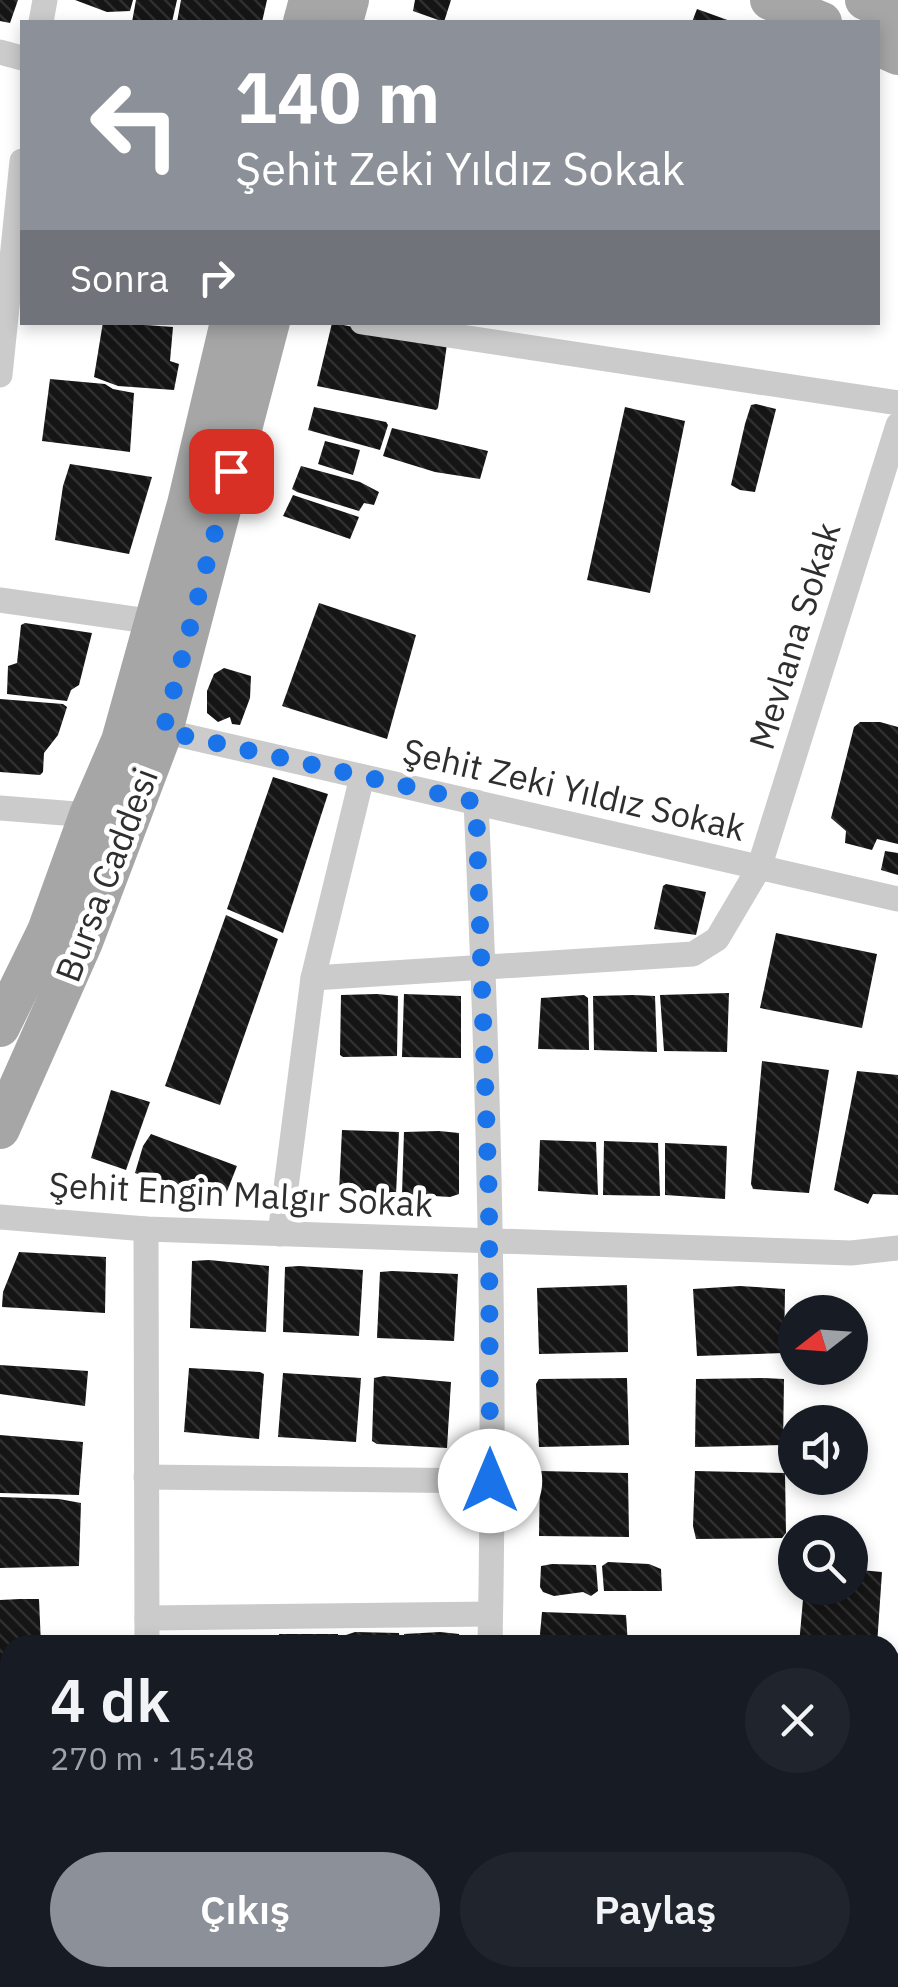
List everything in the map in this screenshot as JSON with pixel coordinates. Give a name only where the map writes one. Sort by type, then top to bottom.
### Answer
[{"type":"main road","points":[[770,0],[817,20]]},
{"type":"main road","points":[[865,0],[898,14]]},
{"type":"main road","name":"Bursa Caddesi","points":[[0,1027],[47,931],[121,741],[229,325]]},
{"type":"main road","name":"Bursa Caddesi","points":[[0,1130],[83,942],[163,731],[269,325]]},
{"type":"street","points":[[0,375],[20,180]]},
{"type":"street","points":[[382,325],[898,403]]},
{"type":"street","name":"Mevlana Sokak","points":[[759,868],[898,424]]},
{"type":"street","points":[[0,600],[155,622]]},
{"type":"street","name":"Şehit Zeki Yıldız Sokak","points":[[163,731],[759,868],[717,939],[693,954],[313,978]]},
{"type":"street","name":"Şehit Zeki Yıldız Sokak","points":[[280,1234],[313,978],[362,777]]},
{"type":"street","points":[[476,802],[490,1241],[490,1635]]},
{"type":"street","points":[[0,808],[89,816]]},
{"type":"street","points":[[759,868],[898,899]]},
{"type":"street","name":"Şehit Engin Malgır Sokak","points":[[0,1217],[146,1229],[280,1234],[851,1253],[898,1248]]},
{"type":"street","points":[[146,1229],[147,1635]]},
{"type":"street","points":[[146,1477],[490,1481]]},
{"type":"street","points":[[146,1618],[490,1614]]},
{"type":"building","points":[[0,0],[18,0],[10,23],[0,21]]},
{"type":"building","points":[[75,0],[133,0],[130,11],[107,12]]},
{"type":"building","points":[[136,0],[177,0],[172,20],[132,20]]},
{"type":"building","points":[[181,0],[267,0],[262,20],[177,20]]},
{"type":"building","points":[[415,0],[451,0],[445,20],[413,11]]},
{"type":"building","points":[[697,9],[727,20],[693,20]]},
{"type":"building","points":[[103,325],[173,327],[170,361],[179,364],[174,390],[118,386],[94,377]]},
{"type":"building","points":[[332,325],[447,344],[436,410],[317,386]]},
{"type":"building","points":[[50,379],[105,384],[134,393],[130,452],[42,441]]},
{"type":"building","points":[[751,405],[776,409],[755,492],[731,485],[745,424]]},
{"type":"building","points":[[314,407],[386,422],[380,450],[308,430]]},
{"type":"building","points":[[625,407],[685,421],[650,593],[587,580]]},
{"type":"building","points":[[392,428],[488,451],[480,479],[435,472],[383,456]]},
{"type":"building","points":[[325,441],[360,450],[353,475],[318,464]]},
{"type":"building","points":[[70,464],[152,477],[129,554],[55,540]]},
{"type":"building","points":[[301,466],[360,482],[379,492],[374,505],[364,503],[359,511],[297,492],[292,489]]},
{"type":"building","points":[[293,495],[359,517],[350,539],[283,516]]},
{"type":"building","points":[[319,603],[416,635],[387,739],[282,706]]},
{"type":"building","points":[[21,625],[92,633],[79,685],[71,690],[67,701],[7,694],[8,666],[17,663]]},
{"type":"building","points":[[224,668],[251,676],[250,698],[240,725],[232,724],[230,717],[218,722],[207,713],[207,691],[214,674]]},
{"type":"building","points":[[0,699],[67,707],[58,735],[44,753],[40,775],[0,772]]},
{"type":"building","points":[[860,722],[898,727],[898,844],[877,839],[872,850],[845,843],[846,831],[831,818],[854,727]]},
{"type":"building","points":[[273,777],[328,794],[283,933],[227,909]]},
{"type":"building","points":[[885,851],[898,853],[898,875],[881,870]]},
{"type":"building","points":[[666,884],[706,892],[696,935],[654,929]]},
{"type":"building","points":[[226,915],[278,939],[220,1105],[165,1086]]},
{"type":"building","points":[[776,933],[877,954],[862,1028],[760,1008]]},
{"type":"building","points":[[729,993],[727,1052],[664,1051],[660,995]]},
{"type":"building","points":[[404,994],[461,996],[461,1058],[402,1057]]},
{"type":"building","points":[[341,995],[398,996],[397,1056],[343,1057]]},
{"type":"building","points":[[593,996],[655,996],[657,1052],[594,1050]]},
{"type":"building","points":[[541,998],[588,998],[589,1050],[538,1049]]},
{"type":"building","points":[[762,1061],[829,1070],[809,1193],[753,1189],[751,1184]]},
{"type":"building","points":[[857,1071],[898,1075],[898,1195],[873,1194],[868,1204],[834,1190]]},
{"type":"building","points":[[111,1090],[150,1102],[126,1170],[91,1158]]},
{"type":"building","points":[[342,1130],[399,1132],[396,1194],[339,1192]]},
{"type":"building","points":[[404,1132],[459,1133],[459,1194],[402,1194]]},
{"type":"building","points":[[151,1134],[237,1166],[222,1204],[135,1173]]},
{"type":"building","points":[[540,1140],[596,1142],[598,1195],[538,1191]]},
{"type":"building","points":[[604,1141],[658,1143],[660,1196],[603,1195]]},
{"type":"building","points":[[665,1143],[727,1146],[725,1199],[665,1195]]},
{"type":"building","points":[[19,1252],[106,1257],[105,1313],[2,1307],[3,1292]]},
{"type":"building","points":[[192,1261],[269,1266],[266,1332],[190,1328]]},
{"type":"building","points":[[285,1267],[363,1270],[359,1336],[283,1332]]},
{"type":"building","points":[[380,1272],[458,1274],[454,1341],[377,1338]]},
{"type":"building","points":[[627,1285],[628,1352],[539,1354],[537,1288]]},
{"type":"building","points":[[693,1289],[785,1289],[785,1295],[778,1295],[778,1353],[697,1356]]},
{"type":"building","points":[[0,1365],[88,1371],[85,1406],[0,1394]]},
{"type":"building","points":[[189,1368],[264,1374],[259,1439],[184,1432]]},
{"type":"building","points":[[283,1373],[361,1378],[356,1442],[278,1437]]},
{"type":"building","points":[[374,1378],[451,1382],[447,1448],[372,1441]]},
{"type":"building","points":[[627,1378],[629,1445],[539,1447],[539,1379]]},
{"type":"building","points":[[696,1379],[778,1379],[778,1385],[784,1385],[784,1405],[778,1405],[778,1445],[695,1447]]},
{"type":"building","points":[[0,1435],[83,1442],[79,1495],[0,1493]]},
{"type":"building","points":[[540,1471],[628,1473],[629,1537],[539,1536]]},
{"type":"building","points":[[695,1471],[778,1473],[778,1495],[785,1495],[786,1515],[778,1515],[778,1538],[696,1539]]},
{"type":"building","points":[[0,1497],[81,1503],[79,1566],[0,1568]]},
{"type":"building","points":[[608,1562],[649,1564],[661,1569],[662,1591],[604,1591],[602,1566]]},
{"type":"building","points":[[596,1565],[598,1591],[591,1596],[583,1592],[554,1596],[543,1592],[541,1566]]},
{"type":"building","points":[[868,1571],[882,1572],[878,1635],[800,1635],[803,1605],[868,1605]]},
{"type":"building","points":[[39,1599],[41,1635],[0,1635],[0,1600]]},
{"type":"building","points":[[542,1612],[626,1615],[627,1635],[540,1635]]},
{"type":"building","points":[[355,1632],[399,1635],[346,1635]]},
{"type":"building","points":[[440,1632],[459,1635],[404,1635]]},
{"type":"route","points":[[231,471],[163,731],[476,802],[489,1202],[490,1481]]}]
